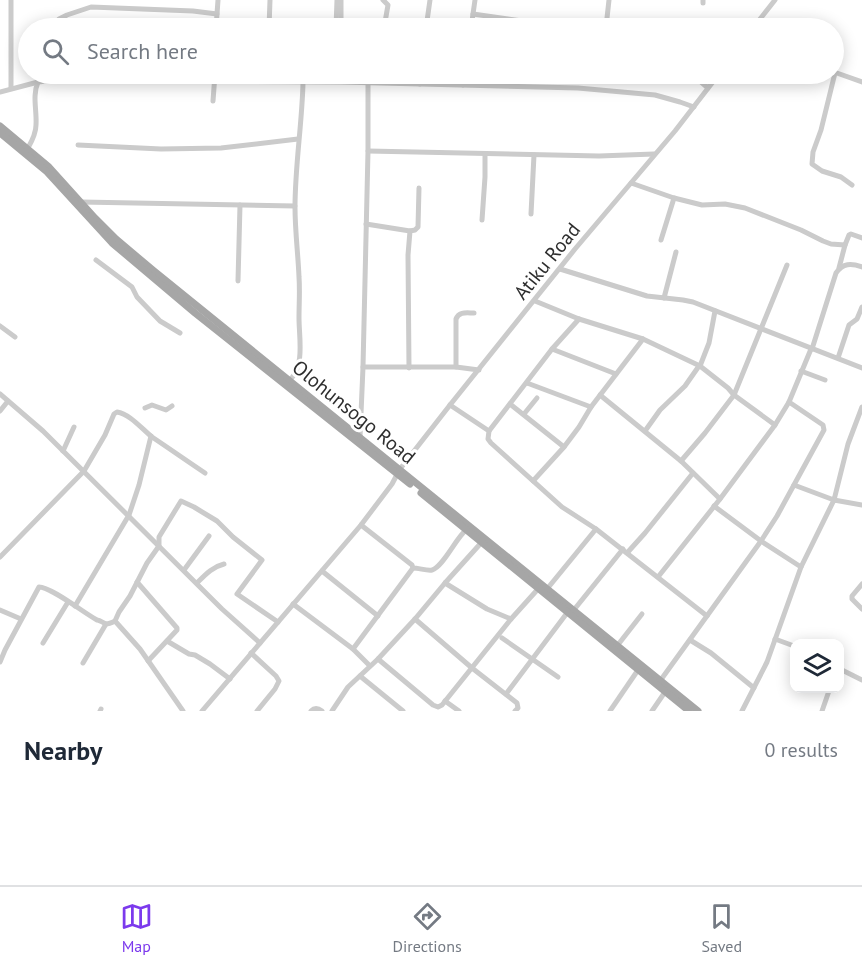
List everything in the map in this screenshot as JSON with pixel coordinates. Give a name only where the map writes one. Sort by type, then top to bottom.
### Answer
[{"type":"main road","name":"Olohunsogo Road","points":[[0,126],[49,166],[116,239],[195,313],[547,589],[570,612],[687,710]]},
{"type":"main road","name":"Olohunsogo Road","points":[[0,134],[46,171],[112,243],[290,380],[538,589],[617,646],[698,711]]},
{"type":"street","points":[[11,0],[11,88]]},
{"type":"street","points":[[217,18],[218,0]]},
{"type":"street","points":[[269,18],[270,0]]},
{"type":"street","points":[[337,18],[339,0]]},
{"type":"street","points":[[339,0],[340,18]]},
{"type":"street","points":[[383,0],[388,5],[386,18]]},
{"type":"street","points":[[427,18],[430,0]]},
{"type":"street","points":[[472,18],[475,0]]},
{"type":"street","points":[[607,18],[609,0]]},
{"type":"street","points":[[762,18],[775,0]]},
{"type":"street","points":[[61,18],[91,7],[163,9],[217,14]]},
{"type":"street","points":[[473,14],[501,18]]},
{"type":"street","points":[[844,75],[862,82]]},
{"type":"street","points":[[0,92],[29,84]]},
{"type":"street","points":[[28,148],[35,134],[35,89],[37,84]]},
{"type":"street","points":[[213,101],[214,84]]},
{"type":"street","points":[[290,380],[299,367],[299,278],[295,206],[303,84]]},
{"type":"street","points":[[360,438],[371,84]]},
{"type":"street","points":[[420,84],[626,91],[655,95],[694,107]]},
{"type":"street","points":[[703,84],[708,88]]},
{"type":"street","name":"Atiku Road","points":[[202,711],[361,525],[450,405],[711,84]]},
{"type":"street","points":[[832,84],[813,152],[812,164],[822,171],[841,177],[852,185]]},
{"type":"street","points":[[78,145],[161,149],[221,148],[298,139]]},
{"type":"street","points":[[368,151],[599,156],[655,154]]},
{"type":"street","points":[[482,220],[485,154]]},
{"type":"street","points":[[531,214],[534,155]]},
{"type":"street","points":[[631,183],[674,198],[702,204],[725,204],[745,208],[801,230],[823,242],[845,245]]},
{"type":"street","points":[[366,224],[415,230],[418,227],[419,188]]},
{"type":"street","points":[[661,240],[674,198]]},
{"type":"street","points":[[81,202],[295,206]]},
{"type":"street","points":[[238,281],[240,204]]},
{"type":"street","points":[[408,368],[410,231]]},
{"type":"street","points":[[658,577],[720,499],[775,425],[789,402],[811,349],[849,235],[862,238]]},
{"type":"street","points":[[664,298],[676,252]]},
{"type":"street","points":[[96,260],[132,287],[136,297],[160,321],[180,333]]},
{"type":"street","points":[[839,268],[849,264],[862,267]]},
{"type":"street","points":[[681,461],[734,395],[787,265]]},
{"type":"street","points":[[560,268],[647,296],[683,300],[862,368]]},
{"type":"street","points":[[535,301],[579,319],[643,339],[700,366],[775,425]]},
{"type":"street","points":[[837,358],[849,325],[857,320],[862,307]]},
{"type":"street","points":[[645,431],[660,410],[685,387],[700,366],[709,343],[715,311]]},
{"type":"street","points":[[456,367],[457,315],[474,313]]},
{"type":"street","points":[[579,319],[552,349],[489,431],[488,439],[562,507],[596,528],[707,616]]},
{"type":"street","points":[[0,326],[15,337]]},
{"type":"street","points":[[533,481],[564,447],[591,407],[643,339]]},
{"type":"street","points":[[552,349],[616,374]]},
{"type":"street","points":[[363,367],[456,367],[479,370]]},
{"type":"street","points":[[801,371],[825,381]]},
{"type":"street","points":[[527,383],[591,407]]},
{"type":"street","points":[[0,394],[43,431],[260,643]]},
{"type":"street","points":[[600,395],[681,461],[720,499]]},
{"type":"street","points":[[524,414],[537,398]]},
{"type":"street","points":[[0,411],[8,401]]},
{"type":"street","points":[[660,681],[761,541],[824,430],[824,427],[813,417],[789,402]]},
{"type":"street","points":[[510,404],[564,447]]},
{"type":"street","points":[[146,408],[152,405],[166,410],[172,406]]},
{"type":"street","points":[[450,405],[489,431]]},
{"type":"street","points":[[742,711],[767,662],[801,567],[834,500],[848,444],[862,409]]},
{"type":"street","points":[[0,557],[84,471],[117,412],[129,417],[151,436],[205,473]]},
{"type":"street","points":[[63,451],[74,427]]},
{"type":"street","points":[[75,606],[129,515],[151,436]]},
{"type":"street","points":[[506,694],[570,612],[625,551],[645,533],[693,473]]},
{"type":"street","points":[[794,485],[834,500],[862,505]]},
{"type":"street","points":[[83,663],[106,624],[115,621],[159,546],[159,537],[182,501],[212,517],[262,560],[237,594],[278,622]]},
{"type":"street","points":[[714,506],[801,567]]},
{"type":"street","points":[[361,525],[413,568],[429,570],[438,567],[459,536],[466,530]]},
{"type":"street","points":[[547,589],[596,528]]},
{"type":"street","points":[[184,570],[208,536]]},
{"type":"street","points":[[332,711],[348,687],[415,619],[481,543]]},
{"type":"street","points":[[197,583],[210,570],[224,564]]},
{"type":"street","points":[[353,649],[413,568]]},
{"type":"street","points":[[322,571],[378,616]]},
{"type":"street","points":[[137,582],[177,628],[148,661]]},
{"type":"street","points":[[445,583],[487,609],[511,619]]},
{"type":"street","points":[[862,584],[852,599],[862,609]]},
{"type":"street","points":[[0,662],[4,650],[39,587],[49,590],[85,614],[106,624]]},
{"type":"street","points":[[378,659],[438,707],[538,589]]},
{"type":"street","points":[[43,643],[68,602]]},
{"type":"street","points":[[293,604],[353,649],[370,666]]},
{"type":"street","points":[[0,610],[21,619]]},
{"type":"street","points":[[617,646],[642,614]]},
{"type":"street","points":[[415,619],[517,703],[518,708],[515,711]]},
{"type":"street","points":[[115,621],[140,649],[183,711]]},
{"type":"street","points":[[502,638],[558,677]]},
{"type":"street","points":[[775,639],[790,644]]},
{"type":"street","points":[[690,640],[711,653],[754,688]]},
{"type":"street","points":[[167,641],[210,664],[230,679]]},
{"type":"street","points":[[251,653],[279,681],[257,711]]},
{"type":"street","points":[[610,711],[638,670]]},
{"type":"street","points":[[844,671],[862,680]]},
{"type":"street","points":[[360,676],[403,711]]},
{"type":"street","points":[[652,711],[665,692]]},
{"type":"street","points":[[822,711],[828,693]]},
{"type":"street","points":[[445,701],[459,711]]},
{"type":"street","points":[[311,711],[314,709],[322,711]]}]
